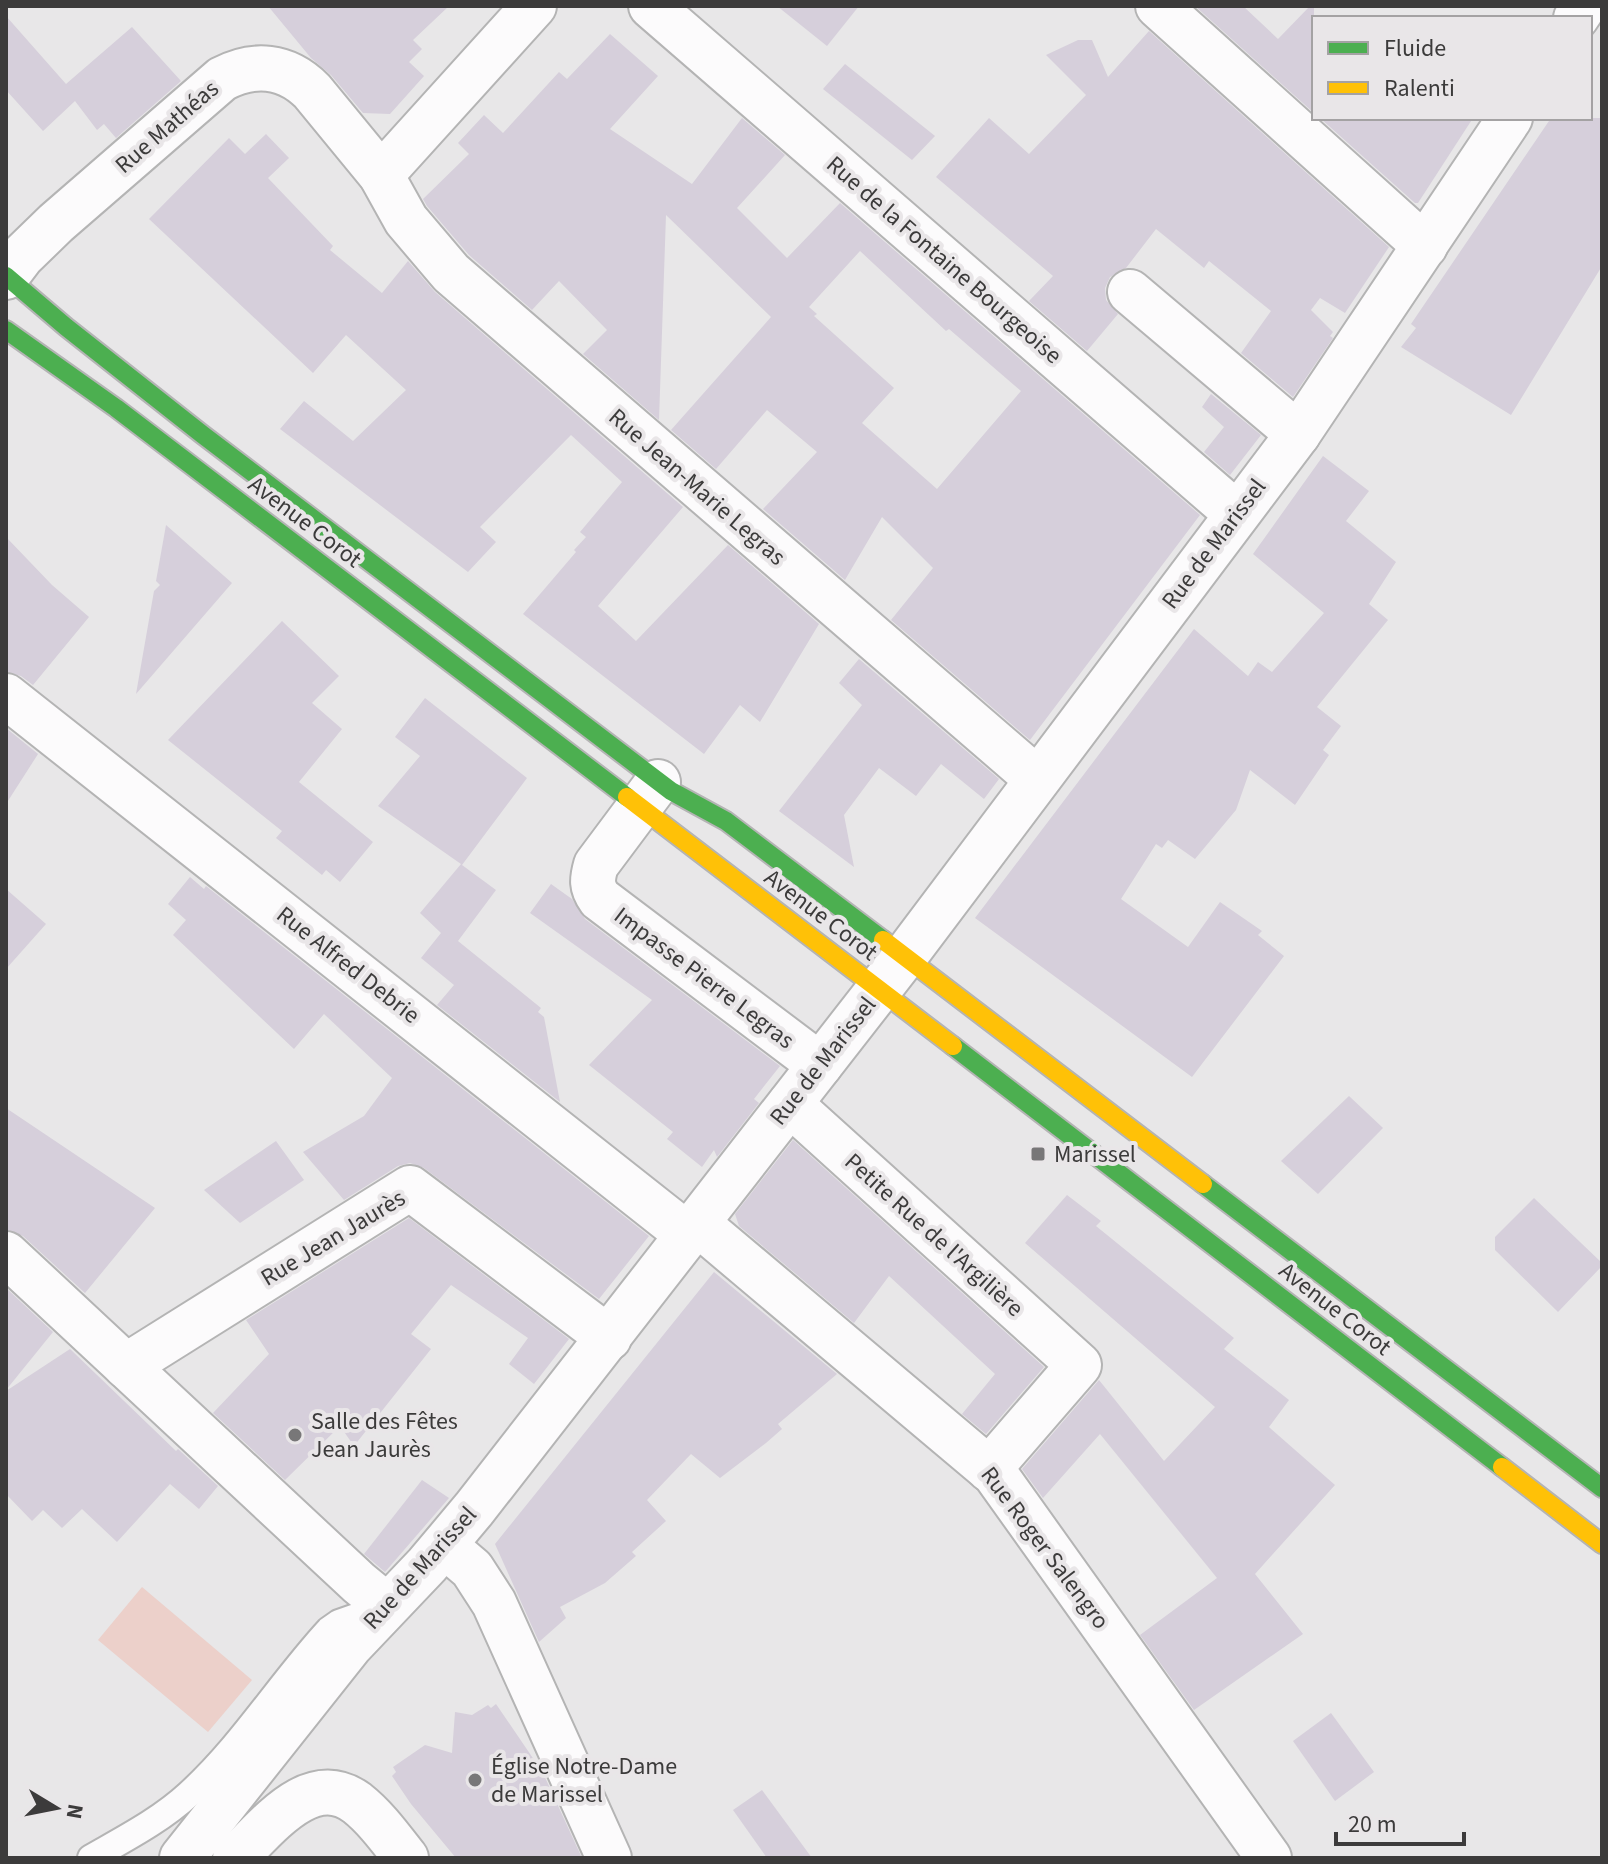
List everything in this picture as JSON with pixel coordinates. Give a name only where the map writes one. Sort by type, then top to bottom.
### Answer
[{"type":"street","points":[[381,175],[534,6]]},
{"type":"street","name":"Rue de la Fontaine Bourgeoise","points":[[651,6],[1237,514]]},
{"type":"street","points":[[1158,6],[1425,246]]},
{"type":"street","name":"Rue Mathéas","points":[[6,276],[56,223],[222,79],[244,70],[269,68],[300,79],[381,175]]},
{"type":"street","name":"Rue de Marissel","points":[[182,1858],[350,1646],[445,1546],[892,972],[1298,434],[1509,120]]},
{"type":"street","name":"Rue Jean-Marie Legras","points":[[381,175],[406,220],[451,273],[1037,779]]},
{"type":"street","name":"Avenue Corot","points":[[6,276],[648,794],[671,791],[726,821],[892,972],[1602,1544]]},
{"type":"street","points":[[1130,292],[1298,434]]},
{"type":"street","name":"Avenue Corot","points":[[6,330],[1602,1488]]},
{"type":"street","name":"Rue Alfred Debrie","points":[[6,696],[693,1229]]},
{"type":"street","name":"Impasse Pierre Legras","points":[[648,794],[596,865],[592,879],[594,891],[600,899],[820,1065]]},
{"type":"street","name":"Petite Rue de l'Argilière","points":[[790,1104],[1079,1365],[989,1469]]},
{"type":"street","name":"Rue Jean Jaurès","points":[[126,1366],[410,1188],[609,1338]]},
{"type":"street","name":"Rue Roger Salengro","points":[[693,1229],[989,1469],[1269,1858]]},
{"type":"street","points":[[6,1254],[387,1606]]},
{"type":"street","points":[[445,1546],[472,1569],[494,1603],[609,1858]]},
{"type":"street","points":[[235,1858],[300,1799],[312,1793],[325,1792],[355,1802],[406,1858]]},
{"type":"lane","points":[[91,1858],[189,1795],[329,1630],[353,1617],[387,1606]]},
{"type":"shaded area","points":[[142,1587],[252,1680],[208,1732],[98,1640]]},
{"type":"building","points":[[268,6],[449,6],[413,40],[422,49],[409,62],[424,76],[390,114],[363,113]]},
{"type":"building","points":[[777,6],[859,6],[827,46]]},
{"type":"building","points":[[1195,6],[1243,6],[1278,39],[1310,6],[1314,6],[1312,111]]},
{"type":"building","points":[[6,16],[66,84],[132,27],[181,81],[116,138],[104,124],[97,130],[75,101],[43,131],[6,90]]},
{"type":"building","points":[[1149,31],[1389,247],[1345,313],[1320,298],[1311,310],[1333,332],[1330,336],[1333,338],[1293,397],[1241,353],[1271,311],[1209,261],[1204,268],[1156,229],[1126,268],[1110,277],[1105,288],[1106,300],[1118,314],[1087,351],[1029,301],[1053,276],[936,177],[989,118],[1029,154],[1086,95],[1046,55],[1078,40],[1092,40],[1108,77]]},
{"type":"building","points":[[610,34],[658,76],[610,129],[692,184],[742,118],[785,155],[737,208],[787,258],[840,203],[1200,515],[1030,740],[891,620],[933,568],[882,517],[845,580],[763,509],[817,452],[767,410],[716,469],[671,430],[771,317],[666,215],[659,420],[583,354],[607,330],[559,281],[532,310],[469,255],[427,206],[423,199],[469,154],[458,143],[484,115],[503,133],[559,72],[567,79]],"holes":[[[860,251],[946,331],[949,329],[1021,391],[937,489],[862,423],[894,388],[814,316],[817,314],[809,307]]]},
{"type":"building","points":[[845,64],[935,136],[912,160],[823,89]]},
{"type":"building","points":[[1602,118],[1602,266],[1511,415],[1401,347],[1416,328],[1411,324],[1550,120]]},
{"type":"building","points":[[1322,120],[1472,120],[1418,203]]},
{"type":"building","points":[[266,134],[289,158],[268,178],[333,246],[330,250],[382,293],[408,261],[435,292],[683,507],[598,606],[636,641],[728,545],[819,624],[760,722],[740,705],[704,754],[523,614],[576,552],[574,550],[586,537],[580,532],[622,482],[571,435],[480,527],[496,542],[468,572],[280,429],[304,401],[353,441],[406,390],[346,335],[313,373],[149,219],[229,138],[245,154]]},
{"type":"building","points":[[1211,394],[1261,435],[1230,475],[1204,452],[1224,427],[1202,407]]},
{"type":"building","points":[[1323,456],[1369,491],[1346,521],[1396,562],[1369,604],[1388,620],[1317,707],[1341,726],[1323,750],[1329,755],[1295,805],[1250,770],[1236,810],[1195,859],[1168,840],[1162,848],[1156,844],[1121,899],[1188,947],[1220,902],[1262,931],[1258,935],[1284,956],[1192,1077],[975,918],[1194,629],[1248,676],[1258,662],[1272,672],[1324,613],[1253,554]]},
{"type":"building","points":[[166,525],[232,583],[136,694],[154,591],[160,585],[156,581]]},
{"type":"building","points":[[6,537],[52,585],[89,617],[33,685],[21,676],[6,672]]},
{"type":"building","points":[[282,621],[339,676],[312,703],[342,729],[299,782],[373,842],[340,882],[326,870],[322,875],[276,838],[282,831],[168,740]]},
{"type":"building","points":[[859,659],[999,779],[984,799],[941,764],[916,796],[879,768],[844,815],[854,867],[779,811],[862,705],[839,683]]},
{"type":"building","points":[[425,698],[527,778],[462,865],[496,890],[458,941],[541,1008],[538,1012],[544,1017],[560,1102],[437,1005],[454,985],[421,958],[441,933],[420,913],[461,864],[378,806],[420,756],[395,737]]},
{"type":"building","points":[[6,728],[38,754],[6,804]]},
{"type":"building","points":[[190,877],[204,889],[206,886],[649,1236],[599,1299],[424,1168],[410,1163],[398,1166],[344,1200],[303,1152],[364,1116],[392,1078],[324,1014],[294,1049],[173,935],[186,920],[168,904]]},
{"type":"building","points":[[551,884],[572,899],[585,919],[780,1066],[754,1099],[759,1103],[717,1157],[714,1150],[702,1167],[667,1139],[673,1132],[589,1065],[652,1000],[530,913]]},
{"type":"building","points":[[6,889],[46,924],[6,969]]},
{"type":"building","points":[[1349,1096],[1383,1128],[1318,1194],[1281,1161]]},
{"type":"building","points":[[6,1108],[155,1208],[85,1293],[23,1236],[6,1230]]},
{"type":"building","points":[[793,1140],[1044,1367],[986,1434],[962,1414],[995,1374],[889,1276],[854,1323],[739,1226],[735,1214]]},
{"type":"building","points":[[276,1141],[304,1180],[240,1223],[204,1190]]},
{"type":"building","points":[[1067,1195],[1101,1221],[1096,1226],[1234,1338],[1224,1349],[1289,1400],[1269,1427],[1335,1485],[1255,1574],[1303,1634],[1194,1710],[1140,1635],[1217,1578],[1100,1434],[1043,1498],[1022,1469],[1099,1380],[1164,1461],[1215,1407],[1025,1243]]},
{"type":"building","points":[[1534,1198],[1602,1263],[1558,1312],[1495,1250],[1495,1237]]},
{"type":"building","points":[[409,1218],[569,1339],[534,1384],[509,1364],[528,1338],[451,1285],[411,1334],[431,1349],[354,1446],[340,1426],[285,1480],[213,1413],[269,1354],[246,1320]]},
{"type":"building","points":[[714,1272],[837,1374],[778,1424],[782,1429],[720,1478],[691,1454],[647,1500],[666,1521],[632,1552],[636,1556],[605,1583],[560,1607],[566,1618],[539,1642],[495,1544]]},
{"type":"building","points":[[6,1288],[53,1332],[6,1390]]},
{"type":"building","points":[[70,1349],[176,1451],[178,1449],[218,1486],[199,1509],[170,1484],[117,1542],[82,1509],[62,1528],[43,1510],[32,1521],[6,1494],[6,1391]]},
{"type":"building","points":[[422,1480],[449,1498],[385,1572],[364,1554]]},
{"type":"building","name":"Église Notre-Dame de Marissel","points":[[496,1704],[543,1773],[582,1858],[456,1858],[392,1776],[396,1772],[393,1767],[425,1745],[452,1753],[455,1712],[472,1715],[488,1705],[491,1708]]},
{"type":"building","points":[[1331,1713],[1374,1772],[1335,1801],[1293,1741]]},
{"type":"building","points":[[762,1790],[812,1858],[767,1858],[733,1810]]},
{"type":"traffic: fast","points":[[6,276],[203,435],[671,791],[726,821],[883,940]]},
{"type":"traffic: fast","points":[[6,330],[116,408],[627,797]]},
{"type":"traffic: fast","points":[[953,1046],[1502,1467]]},
{"type":"traffic: fast","points":[[1203,1184],[1602,1488]]},
{"type":"traffic: slow","points":[[627,797],[953,1046]]},
{"type":"traffic: slow","points":[[883,940],[1203,1184]]},
{"type":"traffic: slow","points":[[1502,1467],[1602,1544]]},
{"type":"place","name":"Marissel","points":[[1038,1154]]},
{"type":"place","name":"Salle des Fêtes Jean Jaurès","points":[[295,1435]]},
{"type":"place","name":"Église Notre-Dame de Marissel","points":[[475,1780]]}]
